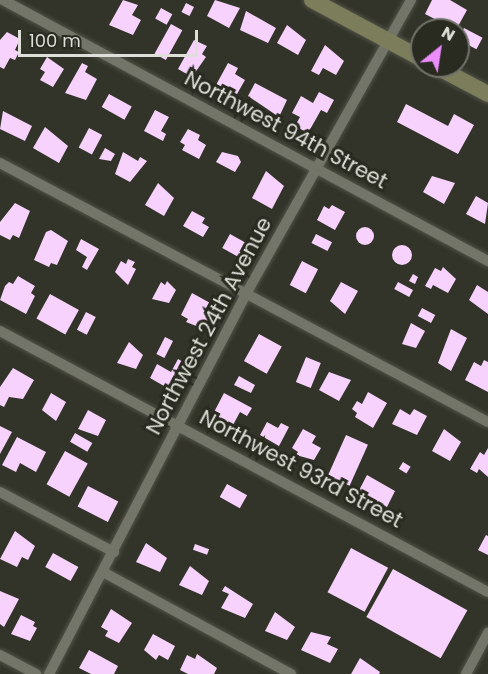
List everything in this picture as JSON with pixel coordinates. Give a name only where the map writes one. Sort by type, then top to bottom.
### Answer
[{"type":"main road","points":[[312,0],[410,53]]},
{"type":"main road","points":[[458,78],[488,94]]},
{"type":"street","name":"Northwest 94th Street","points":[[3,0],[488,261]]},
{"type":"street","name":"Northwest 24th Avenue","points":[[49,674],[246,294],[411,0]]},
{"type":"street","points":[[0,163],[488,422]]},
{"type":"street","name":"Northwest 93rd Street","points":[[0,331],[488,592]]},
{"type":"street","points":[[0,492],[114,552]]},
{"type":"street","points":[[103,572],[291,674]]},
{"type":"street","points":[[466,674],[488,633]]},
{"type":"street","points":[[0,655],[36,674]]},
{"type":"building","points":[[123,0],[138,5],[132,15],[141,20],[133,35],[109,25]]},
{"type":"building","points":[[215,0],[240,8],[229,28],[207,16]]},
{"type":"building","points":[[432,0],[450,0],[467,10],[463,18],[433,18],[425,14]]},
{"type":"building","points":[[186,3],[194,7],[189,16],[181,12]]},
{"type":"building","points":[[161,8],[172,14],[167,25],[155,18]]},
{"type":"building","points":[[246,11],[276,28],[268,43],[240,30]]},
{"type":"building","points":[[171,24],[182,30],[166,60],[155,54]]},
{"type":"building","points":[[287,25],[306,40],[298,55],[277,43]]},
{"type":"building","points":[[470,31],[483,38],[476,49],[470,46]]},
{"type":"building","points":[[7,32],[20,39],[15,50],[19,52],[15,60],[10,58],[4,69],[0,67],[0,40]]},
{"type":"building","points":[[194,40],[207,46],[202,54],[206,57],[192,77],[178,69]]},
{"type":"building","points":[[325,45],[344,61],[336,75],[323,68],[319,75],[311,71]]},
{"type":"building","points":[[47,57],[64,69],[53,87],[40,80],[45,72],[40,69]]},
{"type":"building","points":[[82,63],[88,66],[85,72],[97,79],[86,100],[65,93]]},
{"type":"building","points":[[228,63],[238,68],[235,74],[245,80],[237,94],[216,85]]},
{"type":"building","points":[[255,83],[287,100],[279,117],[248,96]]},
{"type":"building","points":[[319,92],[334,100],[327,113],[321,110],[308,133],[295,126],[300,117],[292,113],[301,96],[313,103]]},
{"type":"building","points":[[109,94],[132,107],[124,120],[102,107]]},
{"type":"building","points":[[406,104],[448,126],[454,114],[474,125],[458,154],[397,122]]},
{"type":"building","points":[[155,110],[169,117],[161,131],[166,134],[163,141],[144,131]]},
{"type":"building","points":[[3,111],[32,126],[25,141],[0,129]]},
{"type":"building","points":[[45,127],[68,146],[59,163],[33,148]]},
{"type":"building","points":[[89,128],[102,135],[92,154],[79,147]]},
{"type":"building","points":[[188,129],[200,135],[198,140],[206,145],[199,159],[182,150],[185,145],[180,142]]},
{"type":"building","points":[[105,148],[115,154],[111,161],[99,159]]},
{"type":"building","points":[[123,152],[138,161],[140,157],[147,161],[130,182],[115,174]]},
{"type":"building","points":[[222,152],[238,156],[241,162],[235,172],[216,162]]},
{"type":"building","points":[[266,171],[284,186],[272,209],[252,198]]},
{"type":"building","points":[[432,176],[455,183],[444,204],[423,192]]},
{"type":"building","points":[[158,183],[174,198],[164,216],[145,205]]},
{"type":"building","points":[[476,196],[488,203],[485,224],[466,214]]},
{"type":"building","points":[[15,203],[30,211],[19,238],[13,235],[10,240],[0,235],[0,222]]},
{"type":"building","points":[[332,205],[345,212],[335,230],[317,220],[324,206],[329,209]]},
{"type":"building","points":[[192,211],[205,218],[202,223],[209,227],[203,237],[183,226]]},
{"type":"building","points":[[361,227],[369,227],[374,232],[372,243],[361,245],[356,240],[356,232]]},
{"type":"building","points":[[51,230],[68,241],[57,265],[51,263],[49,267],[34,260],[46,232]]},
{"type":"building","points":[[230,234],[250,245],[242,259],[222,248]]},
{"type":"building","points":[[316,234],[332,242],[327,251],[311,243]]},
{"type":"building","points":[[81,239],[99,249],[87,270],[82,267],[87,257],[76,250]]},
{"type":"building","points":[[402,245],[409,248],[412,255],[409,262],[402,265],[395,262],[392,255],[395,248]]},
{"type":"building","points":[[128,259],[135,262],[132,267],[136,269],[128,285],[115,272],[121,261],[126,264]]},
{"type":"building","points":[[302,261],[318,269],[306,293],[290,285]]},
{"type":"building","points":[[443,267],[456,279],[448,293],[433,285],[431,289],[425,286],[435,268],[441,271]]},
{"type":"building","points":[[413,274],[418,277],[415,284],[409,281]]},
{"type":"building","points":[[18,276],[35,286],[31,293],[35,296],[26,314],[0,300],[5,286],[9,282],[13,284]]},
{"type":"building","points":[[167,281],[176,290],[169,303],[152,299],[161,282],[165,285]]},
{"type":"building","points":[[341,282],[358,291],[345,314],[330,301]]},
{"type":"building","points":[[398,282],[413,290],[409,297],[394,289]]},
{"type":"building","points":[[477,285],[488,292],[488,314],[469,300]]},
{"type":"building","points":[[192,293],[221,309],[209,331],[186,322],[188,319],[181,315]]},
{"type":"building","points":[[50,294],[79,310],[65,334],[36,318]]},
{"type":"building","points":[[422,308],[435,315],[431,323],[418,316]]},
{"type":"building","points":[[86,312],[96,317],[87,335],[77,330]]},
{"type":"building","points":[[411,323],[425,331],[416,348],[402,344]]},
{"type":"building","points":[[451,329],[467,338],[451,371],[438,363]]},
{"type":"building","points":[[259,334],[282,347],[267,374],[244,361]]},
{"type":"building","points":[[165,337],[173,341],[164,358],[156,354]]},
{"type":"building","points":[[129,342],[143,355],[136,369],[117,363]]},
{"type":"building","points":[[306,357],[321,363],[311,388],[296,382]]},
{"type":"building","points":[[178,359],[185,363],[171,390],[150,378],[157,364],[171,372]]},
{"type":"building","points":[[484,360],[488,362],[488,392],[465,380],[474,362],[481,366]]},
{"type":"building","points":[[13,368],[34,380],[23,399],[9,397],[4,407],[0,405],[0,387]]},
{"type":"building","points":[[329,372],[351,380],[339,401],[319,390]]},
{"type":"building","points":[[239,376],[255,385],[251,393],[234,385]]},
{"type":"building","points":[[368,392],[387,403],[373,428],[355,417],[357,413],[352,409],[357,401],[362,404]]},
{"type":"building","points":[[51,393],[66,402],[56,421],[42,410]]},
{"type":"building","points":[[224,393],[252,408],[247,416],[240,412],[233,425],[213,414]]},
{"type":"building","points":[[400,409],[410,415],[414,409],[427,416],[417,435],[392,424]]},
{"type":"building","points":[[88,410],[106,420],[98,436],[78,429]]},
{"type":"building","points":[[267,422],[278,428],[281,423],[289,427],[279,446],[260,435]]},
{"type":"building","points":[[0,426],[12,432],[0,454]]},
{"type":"building","points":[[303,429],[316,436],[312,443],[321,448],[314,460],[296,455],[298,452],[292,448]]},
{"type":"building","points":[[444,429],[461,442],[450,461],[432,451]]},
{"type":"building","points":[[75,433],[92,443],[87,452],[70,442]]},
{"type":"building","points":[[346,435],[368,445],[350,486],[328,476]]},
{"type":"building","points":[[17,437],[46,452],[36,472],[20,463],[16,472],[2,465]]},
{"type":"building","points":[[488,448],[488,477],[479,469],[477,473],[470,469],[480,452],[484,455]]},
{"type":"building","points":[[65,451],[88,464],[69,497],[47,484]]},
{"type":"building","points":[[403,462],[411,467],[406,474],[399,469]]},
{"type":"building","points":[[367,475],[395,491],[387,507],[370,498],[366,505],[355,498]]},
{"type":"building","points":[[227,484],[247,495],[240,508],[220,497]]},
{"type":"building","points":[[88,486],[118,501],[108,522],[78,506]]},
{"type":"building","points":[[15,531],[35,546],[28,560],[22,557],[17,567],[0,559]]},
{"type":"building","points":[[486,535],[488,536],[488,555],[478,550]]},
{"type":"building","points":[[146,543],[167,558],[160,572],[136,562]]},
{"type":"building","points":[[195,544],[209,549],[207,555],[193,550]]},
{"type":"building","points":[[351,548],[388,568],[365,612],[328,592]]},
{"type":"building","points":[[53,553],[78,567],[71,581],[45,567]]},
{"type":"building","points":[[190,566],[209,581],[202,595],[179,585]]},
{"type":"building","points":[[393,569],[467,610],[441,658],[366,617]]},
{"type":"building","points":[[225,586],[253,604],[245,618],[221,608],[229,594],[222,591]]},
{"type":"building","points":[[0,591],[19,599],[4,627],[0,624]]},
{"type":"building","points":[[111,609],[132,623],[119,643],[105,636],[108,631],[101,627]]},
{"type":"building","points":[[275,612],[295,627],[287,640],[265,631]]},
{"type":"building","points":[[21,615],[35,622],[33,626],[37,628],[30,641],[11,634]]},
{"type":"building","points":[[311,632],[331,637],[327,644],[338,649],[330,663],[301,650]]},
{"type":"building","points":[[153,634],[175,646],[168,660],[159,655],[156,660],[144,650]]},
{"type":"building","points":[[89,650],[118,666],[114,674],[91,674],[79,668]]},
{"type":"building","points":[[197,654],[217,668],[214,674],[188,674],[180,670],[187,655],[195,659]]},
{"type":"building","points":[[360,658],[380,672],[379,674],[351,674]]}]
